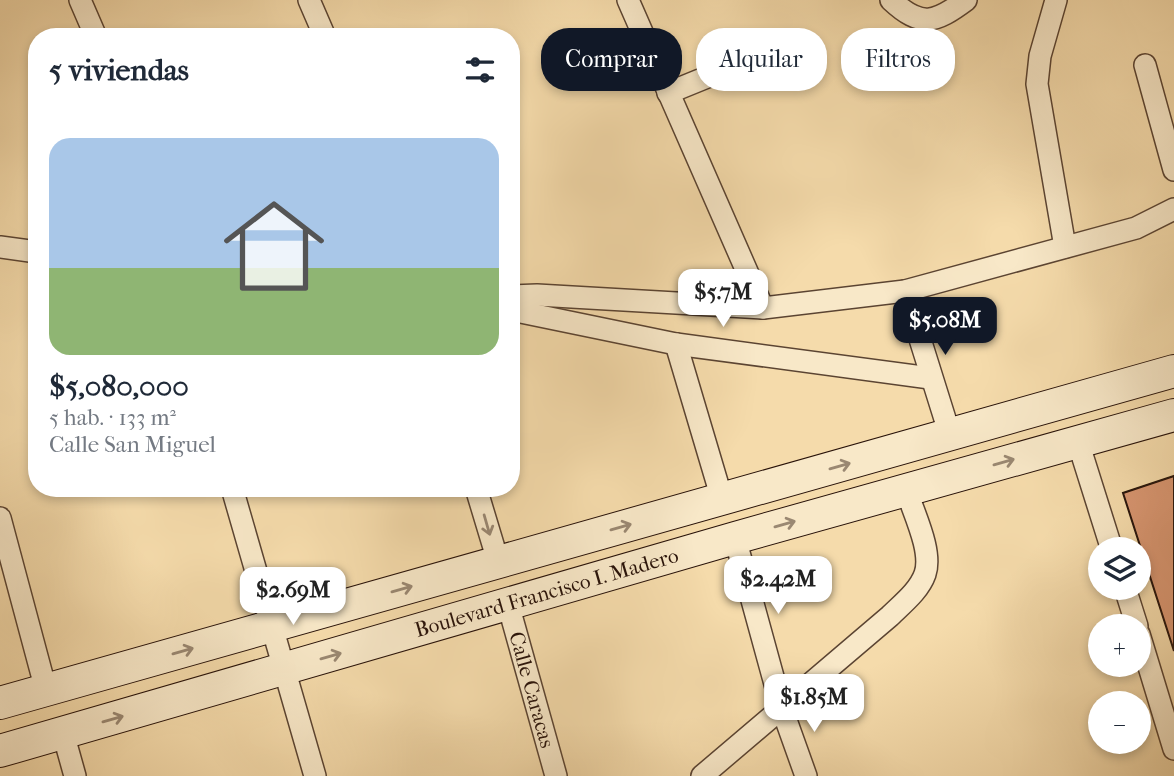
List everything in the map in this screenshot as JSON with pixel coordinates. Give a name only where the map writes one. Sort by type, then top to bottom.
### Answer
[{"type":"main road","name":"Boulevard Francisco I. Madero","points":[[0,704],[1174,371]]},
{"type":"main road","name":"Boulevard Francisco I. Madero","points":[[0,751],[906,489],[1174,415]]},
{"type":"street","points":[[80,0],[92,28]]},
{"type":"street","points":[[309,0],[321,28]]},
{"type":"street","points":[[628,0],[764,308]]},
{"type":"street","points":[[891,0],[906,14],[925,20],[942,18],[966,0]]},
{"type":"street","points":[[1056,0],[1040,56],[1037,84],[1065,247]]},
{"type":"street","points":[[1145,65],[1174,170]]},
{"type":"street","points":[[668,93],[696,82]]},
{"type":"street","points":[[520,296],[764,308],[905,291],[1136,228],[1174,209]]},
{"type":"street","points":[[0,247],[28,251]]},
{"type":"street","points":[[905,291],[950,435]]},
{"type":"street","points":[[520,312],[676,344],[930,378]]},
{"type":"street","points":[[676,344],[722,499]]},
{"type":"street","points":[[1078,442],[1108,537]]},
{"type":"street","points":[[702,776],[781,706],[890,616],[917,589],[926,572],[925,549],[906,489]]},
{"type":"street","points":[[235,497],[315,776]]},
{"type":"street","points":[[479,497],[498,561]]},
{"type":"street","points":[[0,518],[46,690]]},
{"type":"street","points":[[735,538],[781,706],[806,776]]},
{"type":"street","name":"Calle Caracas","points":[[508,604],[556,776]]},
{"type":"street","points":[[1151,673],[1174,748]]},
{"type":"street","points":[[63,733],[75,776]]},
{"type":"building","points":[[1174,476],[1174,651],[1151,580],[1151,537],[1137,537],[1123,493]]}]
